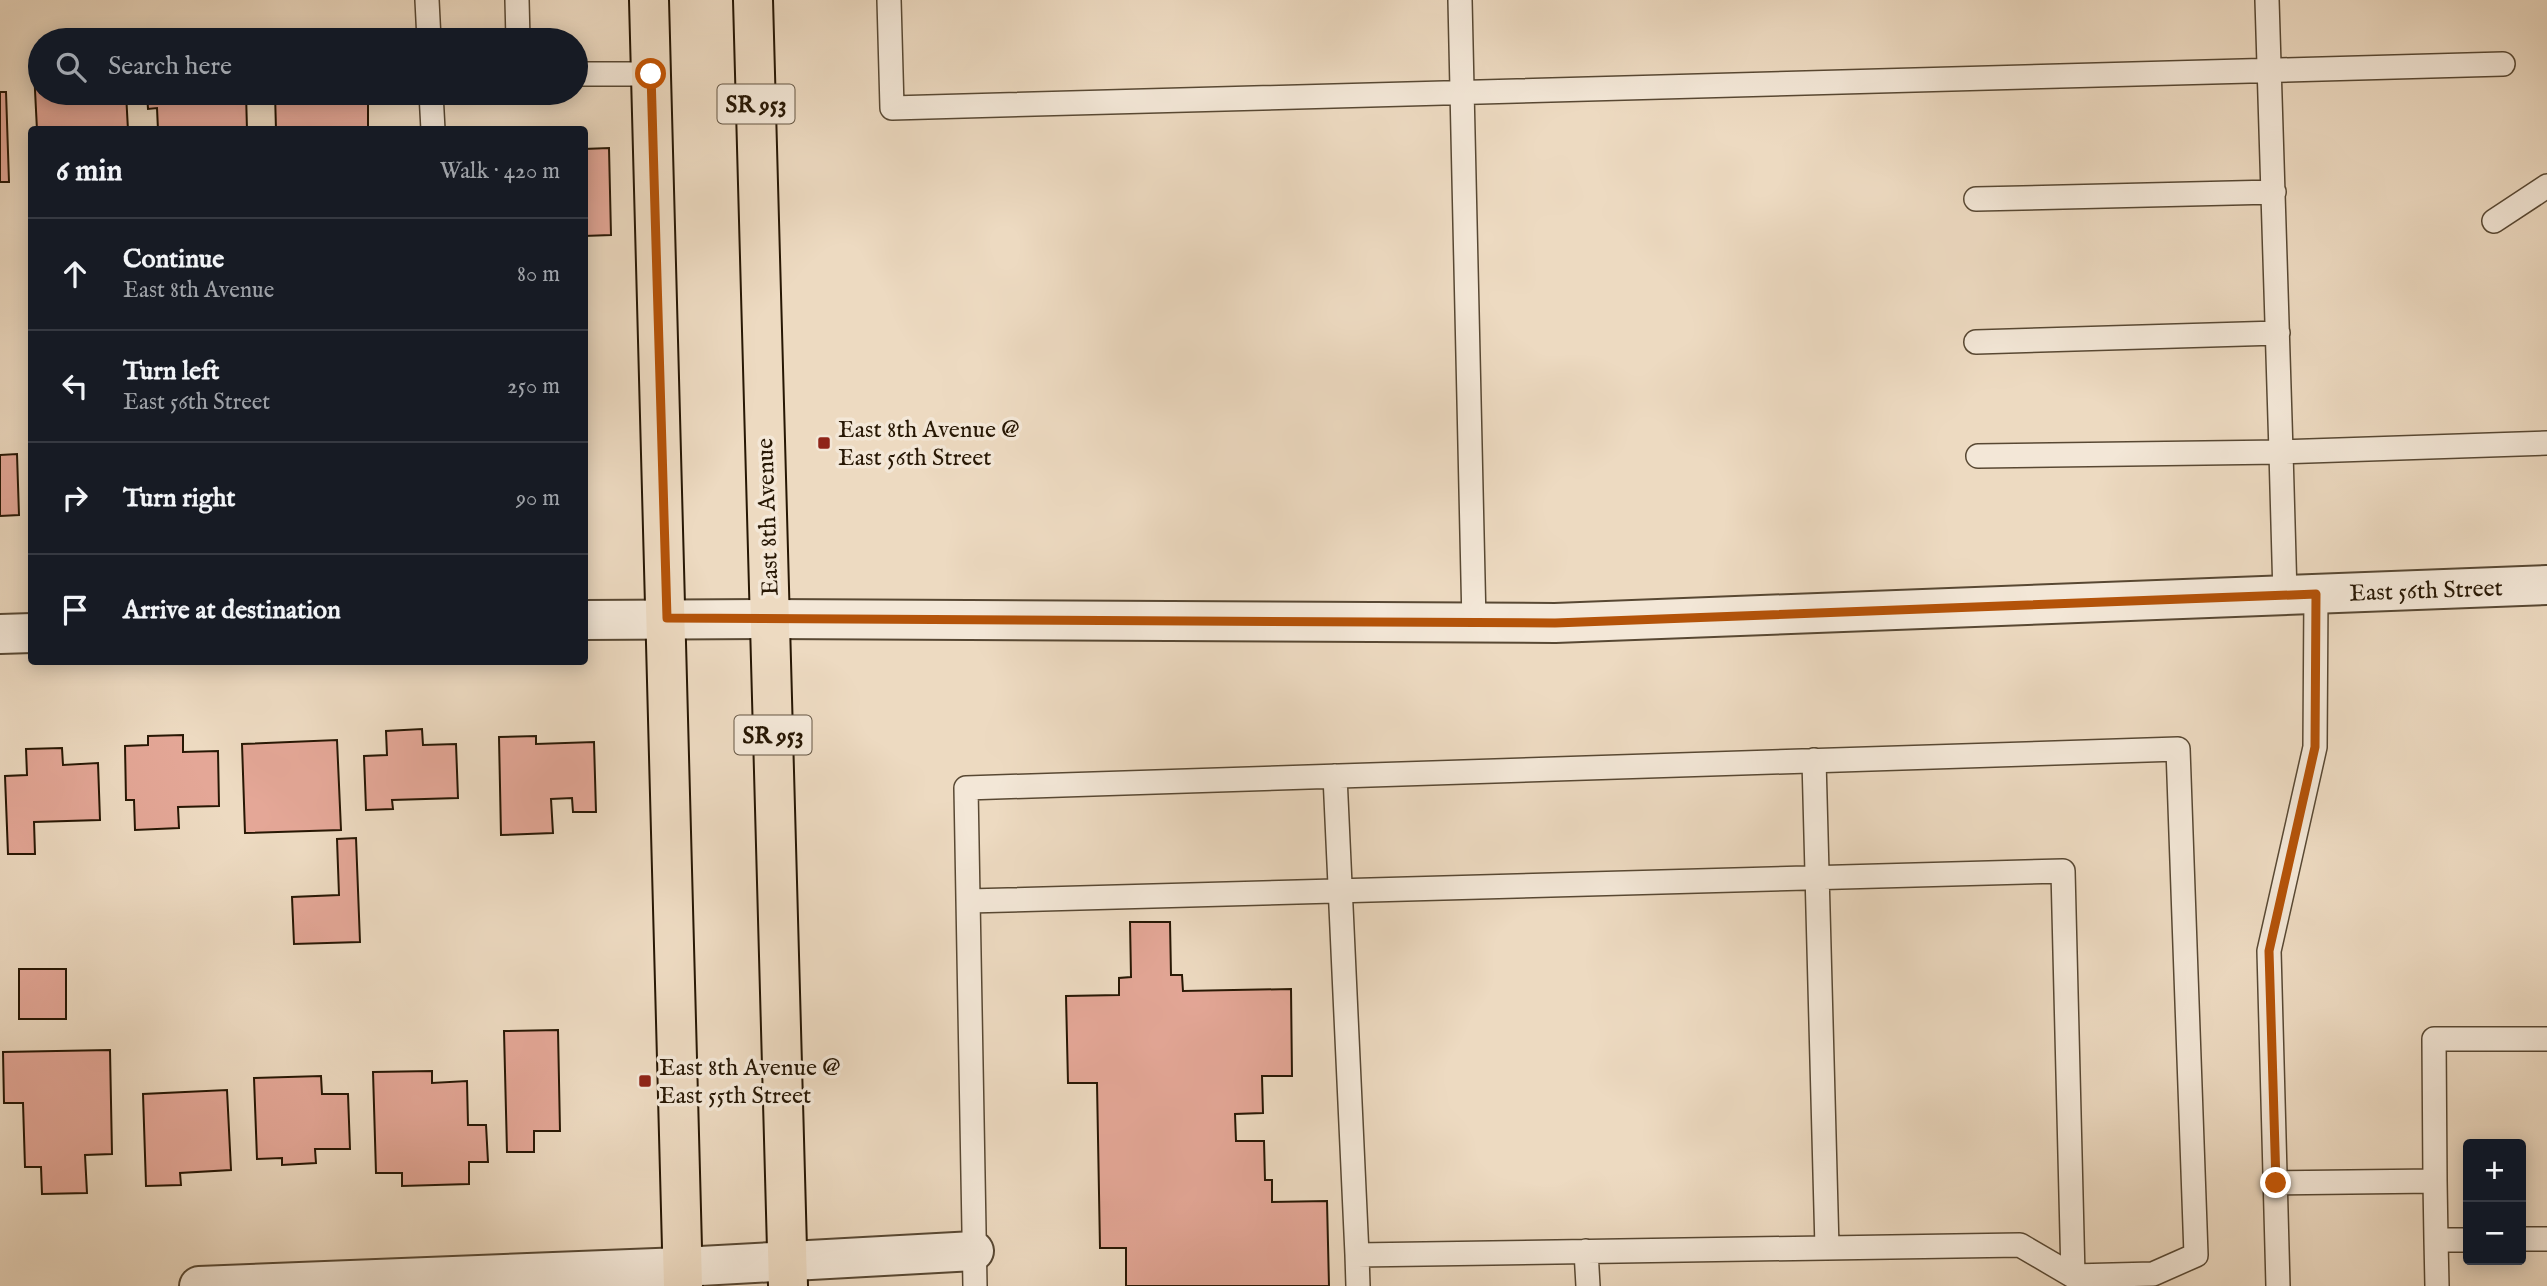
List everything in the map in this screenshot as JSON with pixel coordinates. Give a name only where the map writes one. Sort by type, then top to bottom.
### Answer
[{"type":"main road","points":[[649,0],[682,1276]]},
{"type":"main road","name":"East 8th Avenue","points":[[753,0],[787,1273]]},
{"type":"street","name":"East 56th Street","points":[[588,620],[667,618],[1555,623],[2547,585]]},
{"type":"street","points":[[0,634],[28,633]]},
{"type":"street","points":[[199,1286],[975,1268]]},
{"type":"lane","points":[[428,0],[429,28]]},
{"type":"lane","points":[[517,0],[518,28]]},
{"type":"lane","points":[[889,0],[892,108],[2502,64]]},
{"type":"lane","points":[[1460,0],[1474,623]]},
{"type":"lane","points":[[2267,0],[2281,452],[2301,595],[2315,747],[2269,951],[2278,1286]]},
{"type":"lane","points":[[588,74],[651,74]]},
{"type":"lane","points":[[432,105],[433,126]]},
{"type":"lane","points":[[2494,221],[2547,186]]},
{"type":"lane","points":[[1976,199],[2274,192]]},
{"type":"lane","points":[[1976,342],[2278,334]]},
{"type":"lane","points":[[1978,456],[2281,452],[2547,443]]},
{"type":"lane","points":[[975,1268],[966,788],[2178,749],[2196,1255],[2153,1275],[2073,1276],[2020,1245],[1357,1255]]},
{"type":"lane","points":[[1814,760],[1827,1248]]},
{"type":"lane","points":[[1335,776],[1358,1286]]},
{"type":"lane","points":[[968,901],[2063,871],[2073,1276]]},
{"type":"lane","points":[[2437,1286],[2434,1040],[2547,1039]]},
{"type":"lane","points":[[2276,1183],[2435,1181]]},
{"type":"lane","points":[[2526,1240],[2547,1239]]},
{"type":"lane","points":[[2437,1241],[2463,1240]]},
{"type":"lane","points":[[1586,1251],[1588,1286]]},
{"type":"building","points":[[0,92],[6,92],[9,182],[0,182]]},
{"type":"building","points":[[36,105],[127,105],[128,126],[37,126]]},
{"type":"building","points":[[148,105],[246,105],[247,126],[158,126],[157,108],[148,109]]},
{"type":"building","points":[[275,105],[368,105],[368,126],[276,126]]},
{"type":"building","points":[[609,148],[611,235],[588,236],[588,149]]},
{"type":"building","points":[[17,454],[19,515],[0,516],[0,455]]},
{"type":"building","points":[[422,729],[423,745],[456,744],[458,798],[392,800],[393,809],[366,810],[364,756],[387,755],[386,731]]},
{"type":"building","points":[[183,735],[183,752],[218,751],[219,806],[178,807],[179,828],[135,830],[134,800],[126,800],[125,746],[148,745],[148,736]]},
{"type":"building","points":[[536,736],[536,744],[594,742],[596,812],[573,812],[572,798],[551,799],[553,833],[501,835],[499,737]]},
{"type":"building","points":[[337,740],[341,830],[245,833],[242,744]]},
{"type":"building","points":[[62,748],[63,765],[98,763],[100,820],[34,822],[35,854],[8,854],[5,776],[27,775],[26,749]]},
{"type":"building","points":[[356,838],[360,942],[294,944],[292,897],[339,895],[337,839]]},
{"type":"building","points":[[1130,922],[1170,922],[1171,975],[1182,975],[1183,991],[1291,989],[1292,1076],[1262,1076],[1263,1113],[1235,1114],[1236,1141],[1264,1141],[1265,1180],[1272,1180],[1272,1202],[1327,1201],[1329,1286],[1126,1286],[1126,1248],[1100,1248],[1097,1083],[1068,1083],[1066,996],[1119,995],[1119,978],[1131,977]]},
{"type":"building","points":[[19,969],[66,969],[66,1019],[19,1019]]},
{"type":"building","points":[[558,1030],[560,1131],[534,1131],[534,1152],[507,1152],[504,1031]]},
{"type":"building","points":[[110,1050],[112,1154],[85,1155],[87,1193],[42,1194],[41,1167],[25,1167],[23,1103],[4,1103],[3,1052]]},
{"type":"building","points":[[432,1071],[432,1083],[467,1081],[468,1125],[486,1125],[488,1162],[469,1162],[469,1184],[402,1186],[402,1173],[376,1173],[373,1072]]},
{"type":"building","points":[[321,1076],[322,1094],[348,1094],[350,1149],[315,1149],[316,1163],[282,1165],[282,1158],[257,1159],[254,1078]]},
{"type":"building","points":[[227,1090],[231,1170],[180,1173],[181,1185],[146,1186],[143,1094]]},
{"type":"place","name":"East 8th Avenue @ East 56th Street","points":[[824,443]]},
{"type":"place","name":"East 8th Avenue @ East 55th Street","points":[[645,1081]]},
{"type":"route","points":[[651,74],[667,618],[1555,623],[2316,594],[2315,747],[2269,951],[2276,1183]]}]
